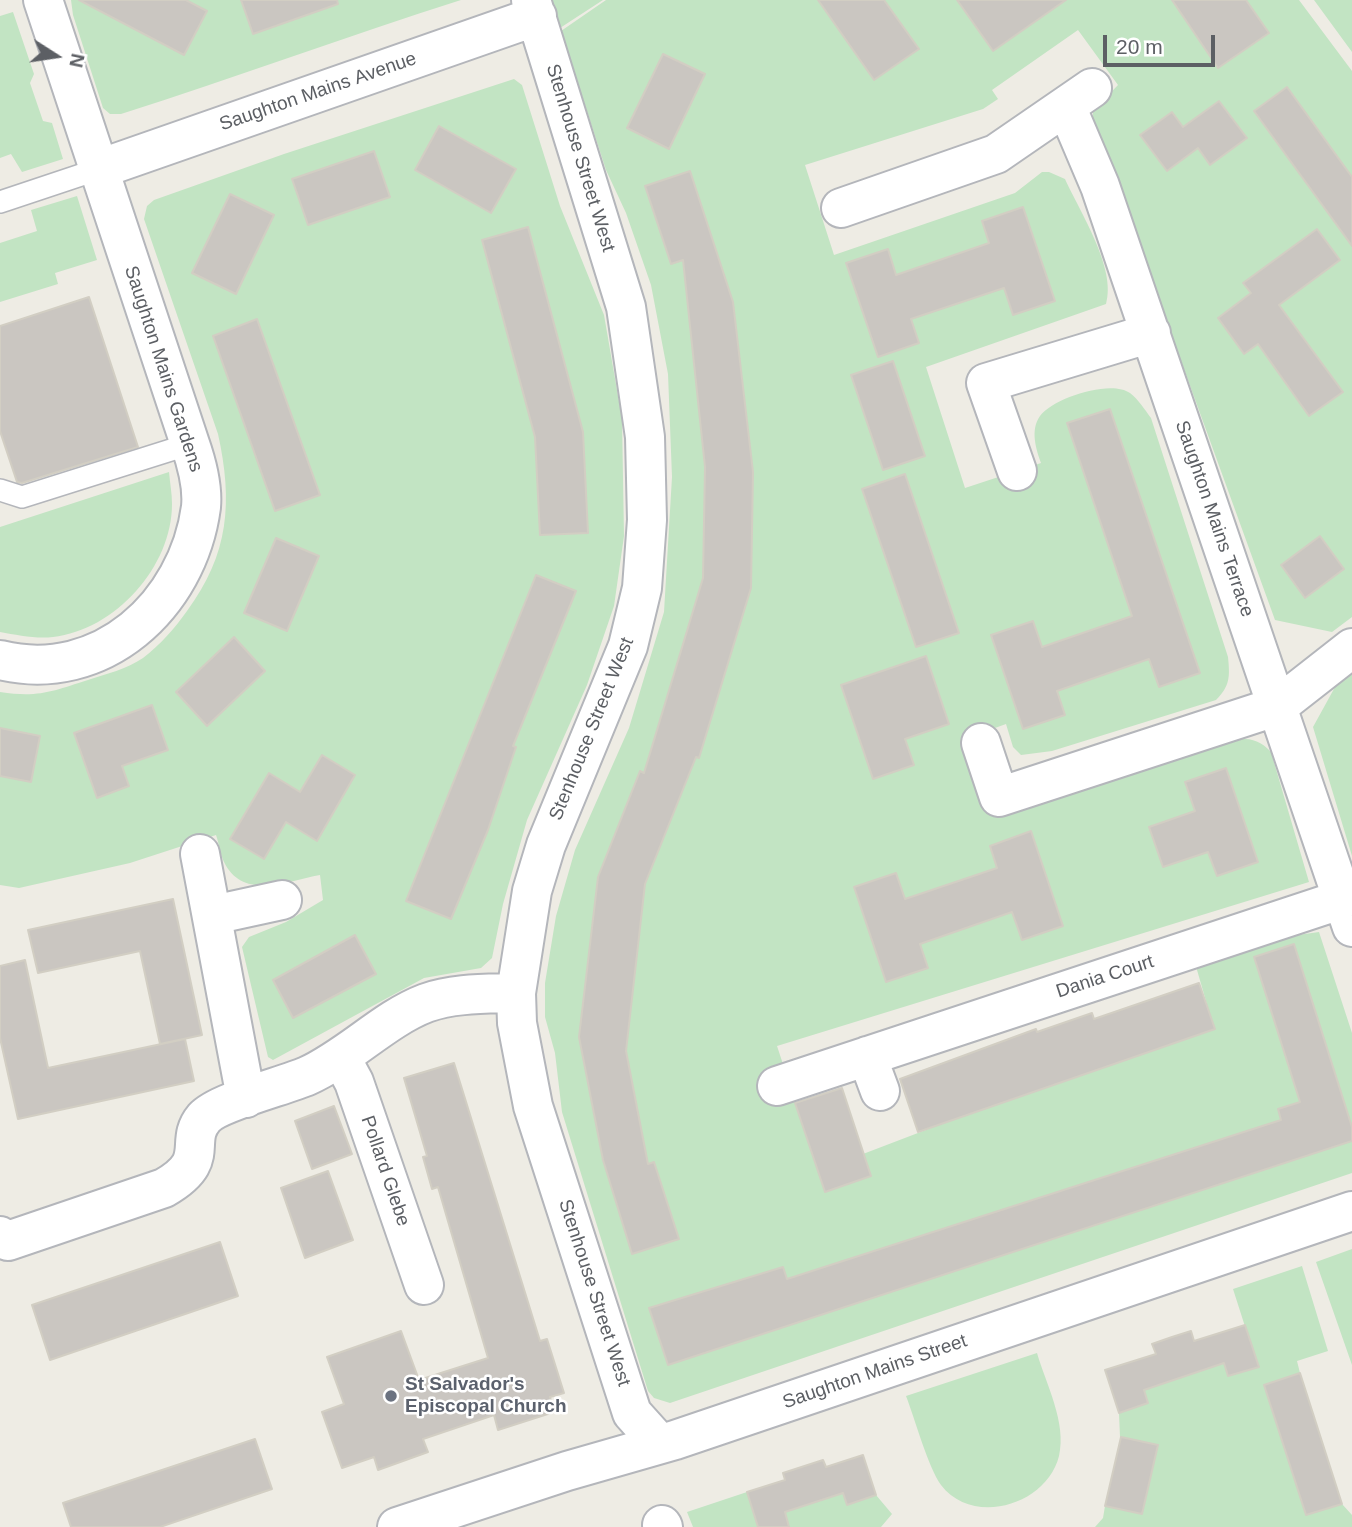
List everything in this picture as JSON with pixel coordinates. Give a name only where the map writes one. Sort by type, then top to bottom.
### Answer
[{"type":"street","name":"Saughton Mains Gardens","points":[[0,660],[20,665],[52,665],[96,654],[130,635],[153,615],[177,581],[194,540],[201,495],[200,474],[43,0]]},
{"type":"street","name":"Saughton Mains Avenue","points":[[99,169],[534,8]]},
{"type":"street","name":"Stenhouse Street West","points":[[534,8],[626,307],[645,437],[647,520],[642,588],[628,646],[546,845],[532,891],[516,993],[523,1062],[537,1118],[632,1413],[659,1443]]},
{"type":"street","name":"Saughton Mains Terrace","points":[[841,208],[996,154],[1079,97],[1100,186],[1348,913]]},
{"type":"street","points":[[1017,471],[986,383],[1151,332]]},
{"type":"street","points":[[981,743],[999,797],[1278,706],[1352,648]]},
{"type":"street","points":[[200,854],[246,1098]]},
{"type":"street","points":[[213,915],[282,900]]},
{"type":"street","name":"Dania Court","points":[[778,1086],[874,1074],[1348,913]]},
{"type":"street","points":[[0,1236],[8,1241],[164,1188],[180,1179],[193,1164],[203,1119],[217,1108],[310,1074],[341,1058],[423,1004],[453,996],[516,993]]},
{"type":"street","name":"Pollard Glebe","points":[[341,1058],[354,1082],[424,1285]]},
{"type":"street","name":"Saughton Mains Street","points":[[397,1527],[659,1443],[1352,1211]]},
{"type":"lane","points":[[0,202],[99,169]]},
{"type":"lane","points":[[0,490],[22,496],[190,444]]},
{"type":"green space","points":[[71,0],[461,0],[121,114],[110,114],[103,108],[73,15]]},
{"type":"green space","points":[[550,0],[603,0],[560,28]]},
{"type":"green space","points":[[606,0],[1299,0],[1352,71],[1352,617],[1332,632],[1275,620],[1118,187],[1093,127],[1093,111],[1118,85],[1078,30],[992,90],[998,99],[983,109],[805,165],[834,255],[1015,193],[1042,172],[1065,179],[1102,258],[1108,290],[1106,304],[926,367],[965,488],[1041,463],[1036,446],[1035,427],[1040,416],[1057,403],[1097,389],[1121,389],[1130,393],[1151,418],[1228,657],[1228,681],[1216,700],[1052,751],[1021,755],[1013,747],[1006,724],[970,737],[996,816],[1223,740],[1249,739],[1260,743],[1271,752],[1309,882],[777,1046],[825,1191],[863,1154],[965,1115],[1214,1029],[1193,956],[1227,945],[1319,932],[1352,1033],[1352,1173],[670,1403],[654,1398],[648,1391],[562,1112],[555,1053],[545,1017],[545,983],[556,916],[575,850],[629,728],[664,612],[672,477],[668,374],[651,285],[626,213],[606,170],[561,31]]},
{"type":"green space","points":[[1314,0],[1352,0],[1352,52]]},
{"type":"green space","points":[[13,12],[34,74],[30,83],[43,121],[52,123],[63,159],[22,172],[11,154],[0,158],[0,16]]},
{"type":"green space","points":[[514,79],[522,85],[560,206],[604,315],[622,419],[624,536],[614,606],[587,685],[527,820],[503,904],[492,958],[481,968],[424,978],[273,1060],[268,1057],[242,947],[249,937],[286,922],[323,900],[320,875],[267,885],[242,881],[232,874],[224,862],[216,835],[130,863],[19,888],[0,885],[0,692],[36,694],[55,690],[116,671],[143,658],[167,636],[187,611],[212,569],[219,548],[226,505],[223,459],[218,434],[144,219],[147,206],[154,200],[284,154]]},
{"type":"green space","points":[[77,196],[97,260],[55,273],[58,284],[0,302],[0,243],[37,231],[31,210]]},
{"type":"green space","points":[[169,472],[172,504],[169,528],[151,572],[136,592],[98,622],[76,632],[53,637],[33,637],[0,632],[0,527]]},
{"type":"green space","points":[[1352,674],[1352,856],[1313,727],[1340,678]]},
{"type":"green space","points":[[1352,1249],[1352,1365],[1316,1262]]},
{"type":"green space","points":[[1302,1266],[1328,1351],[1297,1361],[1300,1373],[1264,1385],[1306,1515],[1342,1504],[1352,1515],[1352,1527],[1095,1527],[1103,1518],[1105,1506],[1142,1514],[1157,1445],[1120,1437],[1119,1413],[1148,1403],[1144,1390],[1224,1363],[1229,1376],[1258,1367],[1233,1289]]},
{"type":"green space","points":[[1037,1353],[1060,1430],[1059,1456],[1052,1473],[1040,1487],[1025,1498],[1007,1505],[971,1505],[955,1498],[936,1477],[906,1396]]},
{"type":"green space","points":[[747,1492],[758,1527],[693,1527],[687,1512]]},
{"type":"green space","points":[[843,1493],[847,1504],[876,1495],[892,1514],[881,1527],[777,1527],[785,1512]]},
{"type":"building","points":[[79,0],[186,0],[207,11],[184,55]]},
{"type":"building","points":[[241,0],[337,0],[338,4],[253,34]]},
{"type":"building","points":[[818,0],[884,0],[919,49],[874,80]]},
{"type":"building","points":[[957,0],[1066,0],[993,51]]},
{"type":"building","points":[[1172,0],[1246,0],[1269,33],[1218,68]]},
{"type":"building","points":[[663,54],[705,74],[669,149],[627,128]]},
{"type":"building","points":[[1287,87],[1352,177],[1352,246],[1254,111]]},
{"type":"building","points":[[1219,101],[1247,138],[1210,165],[1198,148],[1167,171],[1140,135],[1172,112],[1183,127]]},
{"type":"building","points":[[439,126],[516,169],[491,213],[415,170]]},
{"type":"building","points":[[374,151],[390,197],[308,225],[292,179]]},
{"type":"building","points":[[690,171],[733,302],[753,472],[751,588],[699,758],[696,757],[645,884],[626,1051],[648,1164],[654,1162],[679,1239],[632,1254],[603,1160],[579,1037],[598,877],[640,771],[644,773],[703,578],[705,467],[683,260],[671,264],[645,186]]},
{"type":"building","points":[[230,194],[274,215],[236,294],[192,273]]},
{"type":"building","points":[[1023,207],[1055,301],[1013,315],[1004,288],[911,319],[919,343],[878,357],[846,263],[888,249],[896,275],[989,243],[982,221]]},
{"type":"building","points":[[528,227],[583,432],[588,533],[540,535],[535,437],[482,240]]},
{"type":"building","points":[[1317,229],[1340,260],[1279,305],[1343,392],[1309,416],[1258,344],[1244,354],[1218,318],[1251,293],[1243,283]]},
{"type":"building","points":[[89,297],[138,447],[22,483],[17,482],[0,431],[0,326]]},
{"type":"building","points":[[257,319],[320,495],[275,511],[213,336]]},
{"type":"building","points":[[893,361],[925,456],[883,470],[851,375]]},
{"type":"building","points":[[1110,409],[1200,673],[1159,687],[1149,659],[1057,691],[1065,715],[1023,729],[991,635],[1033,621],[1042,647],[1132,616],[1067,423]]},
{"type":"building","points":[[905,474],[959,633],[916,647],[862,489]]},
{"type":"building","points":[[1320,536],[1344,569],[1305,598],[1281,565]]},
{"type":"building","points":[[276,538],[319,556],[287,631],[244,613]]},
{"type":"building","points":[[536,575],[576,591],[513,746],[516,747],[488,830],[451,919],[406,901]]},
{"type":"building","points":[[234,637],[265,671],[207,726],[176,692]]},
{"type":"building","points":[[926,656],[949,724],[905,739],[914,765],[873,779],[841,685]]},
{"type":"building","points":[[152,705],[168,750],[122,766],[129,786],[97,798],[74,733]]},
{"type":"building","points":[[0,728],[40,736],[31,782],[0,776]]},
{"type":"building","points":[[322,755],[355,775],[317,841],[286,822],[264,859],[230,839],[269,773],[300,792]]},
{"type":"building","points":[[1226,768],[1258,862],[1217,876],[1208,852],[1163,867],[1149,827],[1195,811],[1185,782]]},
{"type":"building","points":[[1031,831],[1063,926],[1022,940],[1012,912],[920,944],[928,968],[886,982],[854,887],[896,873],[905,899],[997,868],[990,846]]},
{"type":"building","points":[[173,899],[202,1035],[160,1044],[140,951],[38,973],[28,930]]},
{"type":"building","points":[[355,935],[376,974],[293,1018],[273,980]]},
{"type":"building","points":[[1294,944],[1352,1127],[1352,1141],[668,1365],[649,1308],[783,1267],[787,1279],[1281,1120],[1278,1109],[1300,1102],[1254,957]]},
{"type":"building","points":[[25,960],[48,1068],[185,1039],[194,1081],[18,1119],[0,1038],[0,966]]},
{"type":"building","points":[[1199,983],[1215,1029],[918,1132],[900,1079],[1036,1029],[1037,1032],[1092,1013],[1094,1019]]},
{"type":"building","points":[[454,1063],[540,1341],[547,1339],[564,1393],[550,1397],[554,1412],[498,1430],[494,1415],[423,1439],[428,1452],[378,1470],[374,1457],[342,1468],[322,1412],[344,1404],[327,1357],[401,1331],[419,1380],[488,1358],[438,1187],[432,1189],[423,1157],[427,1156],[404,1078]]},
{"type":"building","points":[[842,1088],[871,1176],[825,1192],[795,1103]]},
{"type":"building","points":[[334,1106],[352,1154],[312,1169],[295,1121]]},
{"type":"building","points":[[328,1171],[353,1240],[305,1258],[281,1188]]},
{"type":"building","points":[[220,1242],[238,1296],[50,1360],[32,1305]]},
{"type":"building","points":[[1245,1325],[1259,1367],[1228,1376],[1224,1363],[1144,1390],[1148,1403],[1119,1413],[1105,1370],[1156,1354],[1152,1344],[1172,1337],[1191,1331],[1194,1341]]},
{"type":"building","points":[[1300,1373],[1342,1504],[1306,1515],[1264,1385]]},
{"type":"building","points":[[1121,1437],[1158,1445],[1142,1514],[1105,1506]]},
{"type":"building","points":[[255,1439],[272,1489],[160,1527],[71,1527],[63,1503]]},
{"type":"building","points":[[863,1455],[876,1495],[847,1505],[843,1493],[785,1512],[789,1527],[758,1527],[747,1492],[785,1480],[783,1473],[823,1460],[826,1467]]},
{"type":"place","name":"St Salvador's Episcopal Church","points":[[391,1396]]}]
